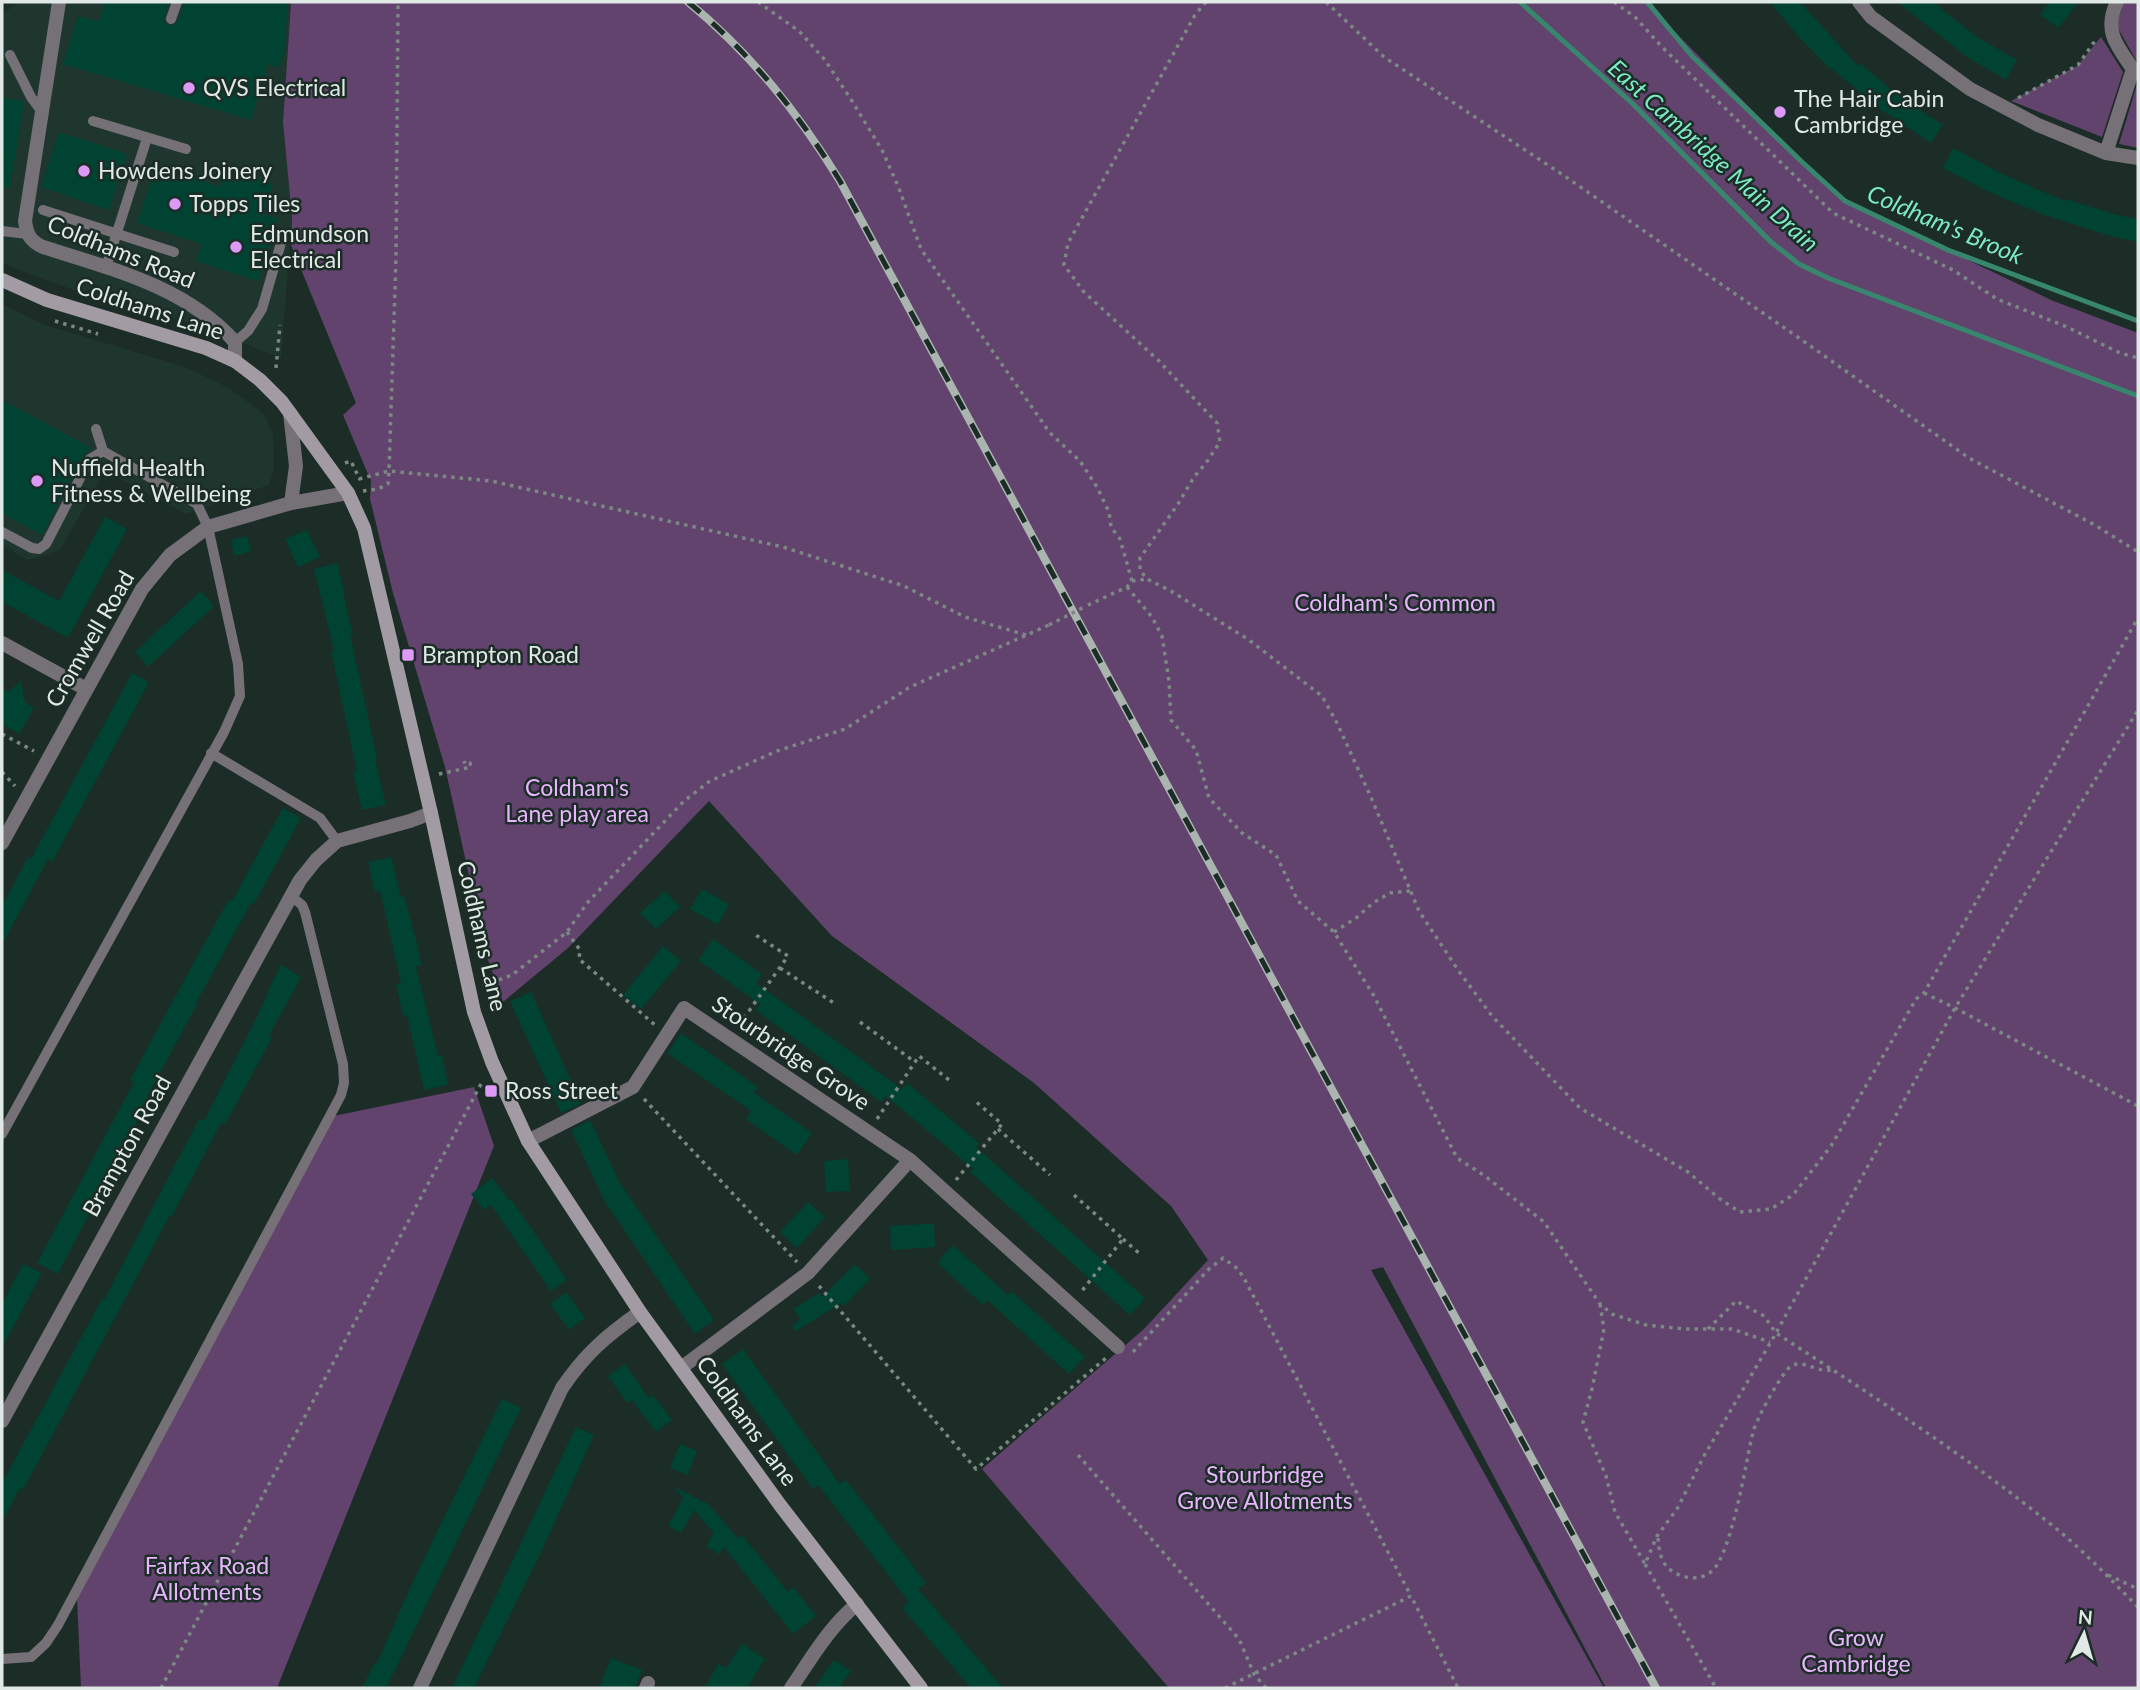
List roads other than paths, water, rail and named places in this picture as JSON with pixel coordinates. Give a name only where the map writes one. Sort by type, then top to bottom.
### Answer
[{"type":"street","name":"Coldhams Road","points":[[60,2],[24,221],[27,234],[32,242],[43,247],[155,285],[201,310],[235,342]]},
{"type":"street","points":[[1859,2],[1871,17],[1970,89],[2038,125],[2106,153],[2138,158]]},
{"type":"street","points":[[2106,153],[2136,68],[2114,40],[2110,29],[2110,20],[2117,2]]},
{"type":"street","name":"Coldhams Lane","points":[[2,280],[47,300],[194,344],[235,361],[282,401],[348,493],[365,528],[474,1012],[528,1141],[640,1312],[780,1505],[921,1688]]},
{"type":"street","points":[[235,342],[235,361]]},
{"type":"street","points":[[290,413],[296,466],[291,503]]},
{"type":"street","name":"Cromwell Road","points":[[2,843],[142,589],[170,555],[208,527],[291,503],[348,493]]},
{"type":"street","points":[[2,643],[86,689]]},
{"type":"street","name":"Brampton Road","points":[[2,1421],[300,880],[316,860],[337,841],[431,813]]},
{"type":"street","name":"Stourbridge Grove","points":[[528,1141],[633,1087],[684,1008],[909,1160],[1123,1352]]},
{"type":"street","points":[[681,1368],[808,1273],[909,1160]]},
{"type":"street","points":[[420,1688],[562,1388],[579,1362],[600,1342],[640,1312]]},
{"type":"street","points":[[791,1688],[842,1616],[857,1604]]},
{"type":"lane","points":[[171,19],[177,2]]},
{"type":"lane","points":[[10,55],[31,97],[42,112]]},
{"type":"lane","points":[[93,121],[186,149]]},
{"type":"lane","points":[[106,267],[147,138]]},
{"type":"lane","points":[[43,210],[174,252]]},
{"type":"lane","points":[[2,231],[27,234]]},
{"type":"lane","points":[[235,342],[248,331],[262,309],[283,236]]},
{"type":"lane","points":[[2,1133],[224,732],[240,696],[238,664],[208,527],[197,504],[103,452],[96,429]]},
{"type":"lane","points":[[2,532],[32,548],[39,549],[46,544],[90,459],[103,452]]},
{"type":"lane","points":[[211,753],[320,818],[337,841]]},
{"type":"lane","points":[[2,1659],[31,1657],[46,1643],[58,1625],[341,1095],[344,1083],[343,1064],[306,912],[302,905],[291,897]]},
{"type":"waterway","name":"East Cambridge Main Drain","points":[[1520,2],[1633,104],[1771,242],[1799,264],[1828,278],[2138,396]]},
{"type":"waterway","name":"Coldham's Brook","points":[[1647,2],[1692,56],[1845,201],[1948,250],[2138,321]]},
{"type":"railway","points":[[688,2],[732,42],[772,85],[840,181],[1656,1688]]},
{"type":"place","name":"QVS Electrical","points":[[189,88]]},
{"type":"place","name":"The Hair Cabin Cambridge","points":[[1780,112]]},
{"type":"place","name":"Howdens Joinery","points":[[84,171]]},
{"type":"place","name":"Topps Tiles","points":[[175,204]]},
{"type":"place","name":"Edmundson Electrical","points":[[236,247]]},
{"type":"place","name":"Nuffield Health Fitness & Wellbeing","points":[[37,481]]},
{"type":"place","name":"Brampton Road","points":[[408,655]]},
{"type":"place","name":"Ross Street","points":[[491,1091]]},
{"type":"park label","name":"Coldham's Common","points":[[1395,603]]},
{"type":"park label","name":"Coldham's Lane play area","points":[[577,801]]},
{"type":"park label","name":"Stourbridge Grove Allotments","points":[[1265,1488]]},
{"type":"park label","name":"Fairfax Road Allotments","points":[[207,1579]]},
{"type":"park label","name":"Grow Cambridge","points":[[1856,1651]]}]
